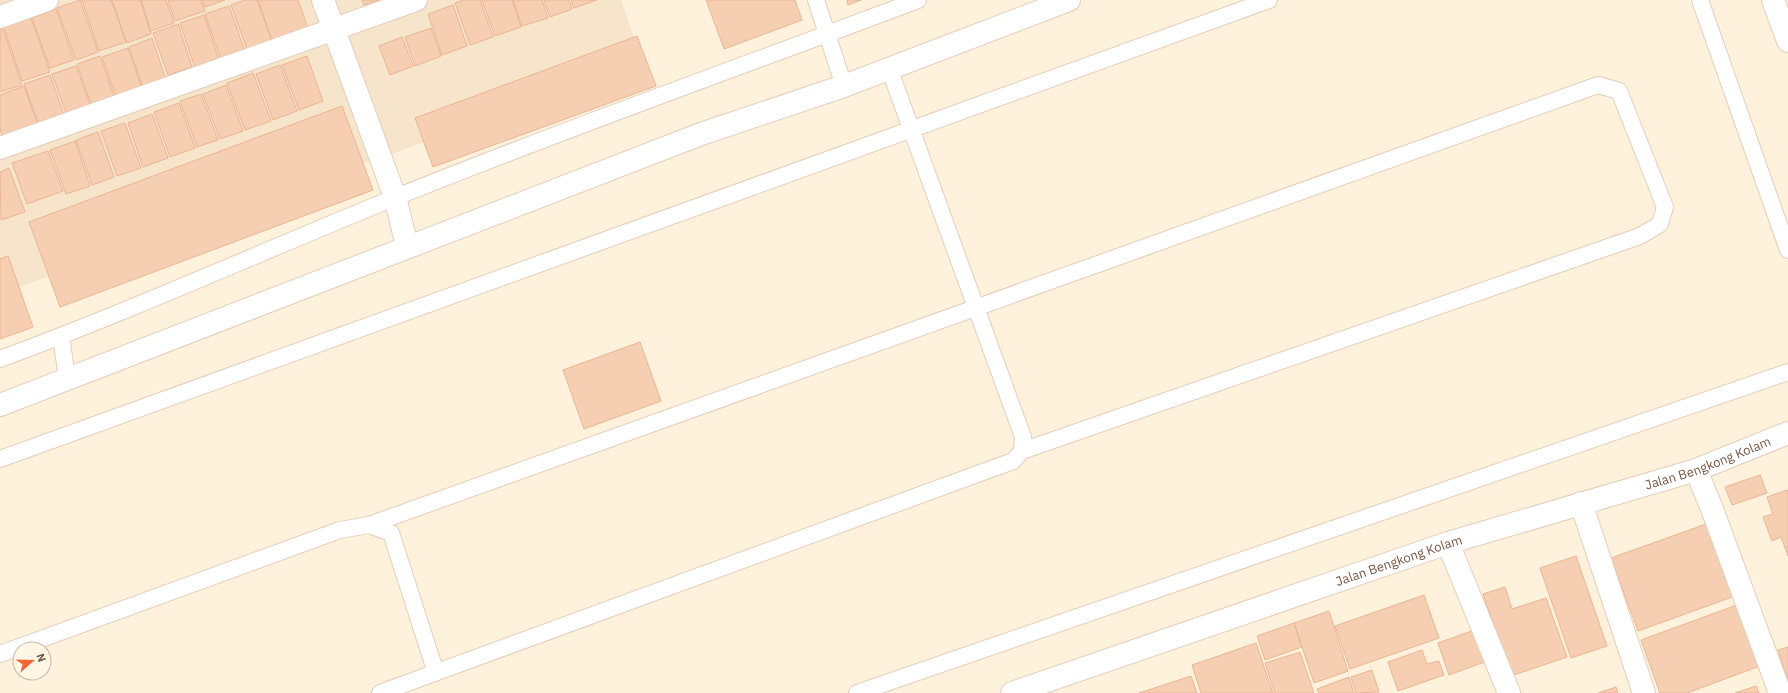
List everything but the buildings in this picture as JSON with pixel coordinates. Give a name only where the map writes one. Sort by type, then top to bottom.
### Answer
[{"type":"street","points":[[0,17],[47,0]]},
{"type":"street","points":[[323,0],[395,198],[407,246]]},
{"type":"street","points":[[0,148],[416,0]]},
{"type":"street","points":[[0,405],[407,246],[701,134],[844,86],[1069,0]]},
{"type":"street","points":[[1773,0],[1788,41]]},
{"type":"street","name":"Jalan Bengkong Kolam","points":[[1012,693],[1448,543],[1696,470],[1788,434]]},
{"type":"street","points":[[1696,470],[1712,509],[1780,693]]},
{"type":"street","points":[[1581,503],[1644,693]]},
{"type":"street","points":[[1448,543],[1509,693]]},
{"type":"lane","points":[[816,0],[844,86]]},
{"type":"lane","points":[[0,359],[61,336],[395,198],[684,87],[918,0]]},
{"type":"lane","points":[[0,459],[1269,0]]},
{"type":"lane","points":[[1700,0],[1788,250]]},
{"type":"lane","points":[[889,68],[1023,437],[1022,452]]},
{"type":"lane","points":[[0,654],[340,530],[369,525],[1598,85],[1619,91],[1665,207],[1660,224],[1640,236],[1022,452],[1013,461],[380,693]]},
{"type":"lane","points":[[61,336],[67,378]]},
{"type":"lane","points":[[857,693],[1788,372]]},
{"type":"lane","points":[[369,525],[391,533],[436,673]]},
{"type":"shaded area","points":[[0,0],[621,0],[643,64],[0,294]]}]
